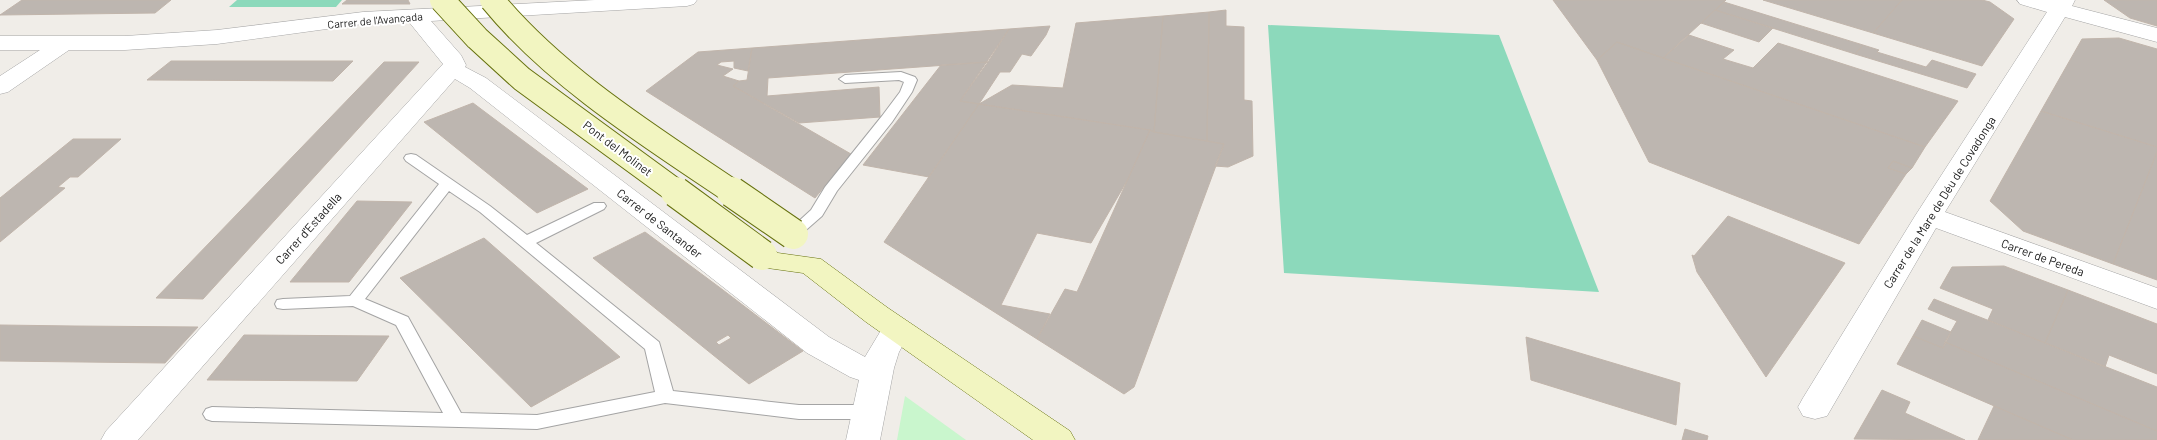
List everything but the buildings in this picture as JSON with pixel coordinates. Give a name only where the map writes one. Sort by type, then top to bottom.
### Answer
[{"type":"street","name":"Pont del Molinet","points":[[442,0],[477,38],[522,79],[770,261],[811,265]]},
{"type":"street","points":[[492,0],[501,12],[539,50],[614,111],[802,240],[811,265],[887,322],[1058,440]]},
{"type":"street","name":"Carrer de l'Avançada","points":[[0,43],[125,43],[217,37],[363,18],[556,9],[687,0]]},
{"type":"street","points":[[2027,0],[2062,4],[2157,35]]},
{"type":"street","name":"Carrer de la Mare de Déu de Covadonga","points":[[1815,407],[1929,216],[2062,4]]},
{"type":"street","name":"Carrer d'Estadella","points":[[118,440],[455,65],[453,60],[414,15]]},
{"type":"street","points":[[0,87],[64,43]]},
{"type":"street","name":"Carrer de Santander","points":[[462,73],[478,83],[818,345],[861,369]]},
{"type":"street","name":"Carrer de Pereda","points":[[1929,216],[2157,298]]},
{"type":"street","points":[[866,426],[883,352],[887,322]]},
{"type":"lane","points":[[793,234],[817,213],[830,190],[887,119],[906,92],[911,80],[901,76],[845,79]]},
{"type":"lane","points":[[411,158],[526,242],[653,346],[665,397]]},
{"type":"lane","points":[[355,301],[447,183]]},
{"type":"lane","points":[[526,242],[600,206]]},
{"type":"lane","points":[[283,304],[355,301],[402,321],[455,420]]},
{"type":"lane","points":[[212,414],[537,422],[665,397],[799,412],[866,426]]},
{"type":"green space","points":[[237,0],[342,0],[336,7],[229,7]]},
{"type":"green space","points":[[1268,25],[1499,35],[1599,292],[1284,273]]},
{"type":"green space","points":[[905,396],[966,440],[897,440]]}]
